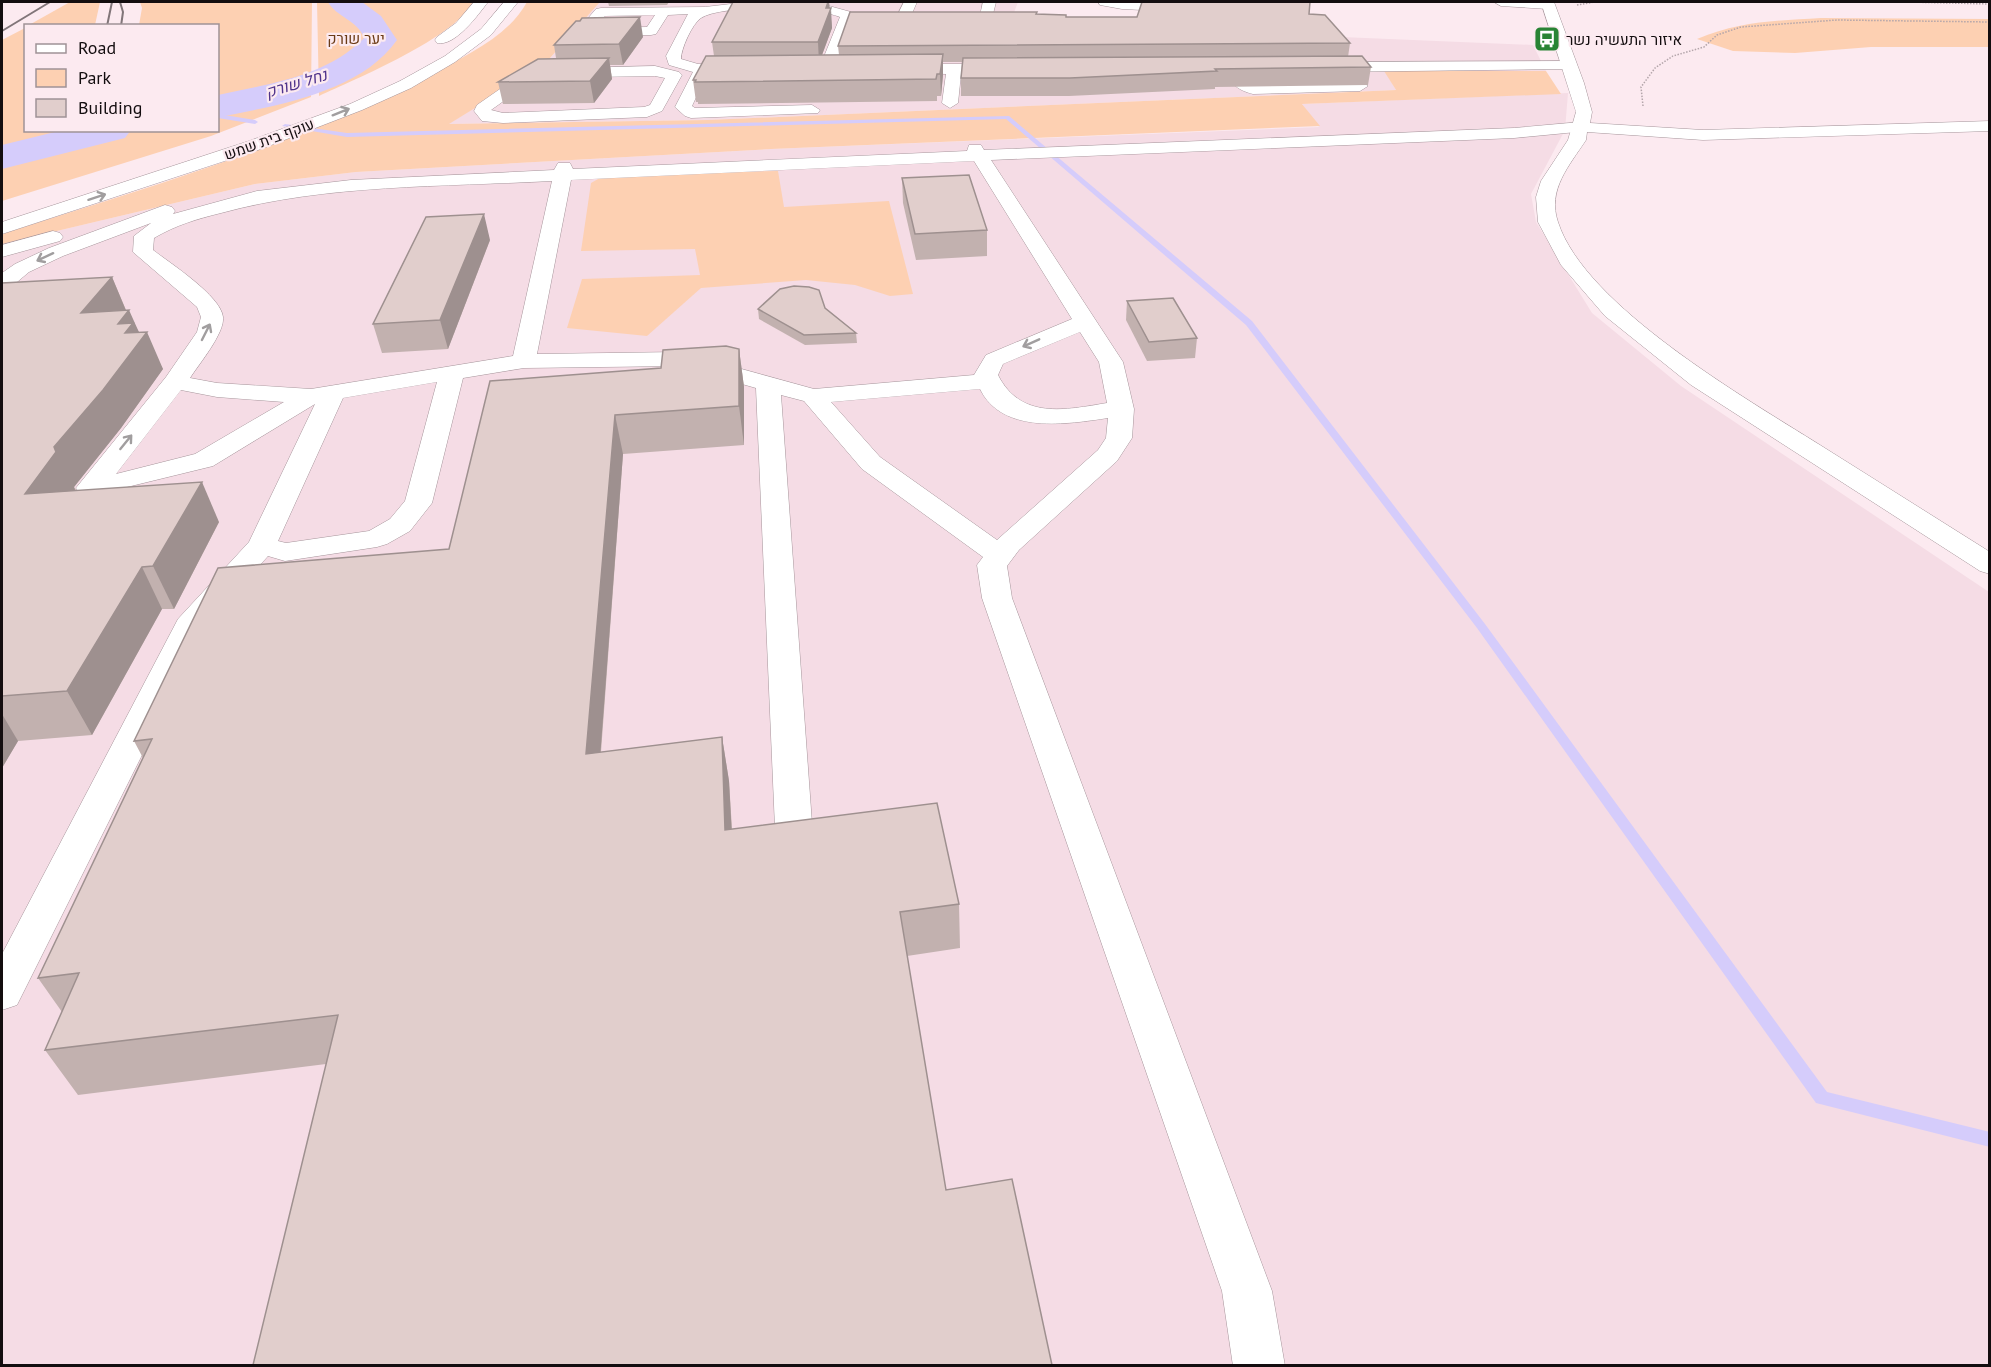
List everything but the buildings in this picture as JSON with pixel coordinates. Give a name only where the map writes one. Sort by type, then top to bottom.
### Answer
[{"type":"main road","points":[[428,50],[461,26],[481,2]]},
{"type":"main road","name":"עוקף בית שמש","points":[[2,228],[262,142],[375,98],[453,56],[492,26],[512,2]]},
{"type":"main road","points":[[903,18],[909,2]]},
{"type":"main road","points":[[933,18],[949,2]]},
{"type":"main road","points":[[884,17],[986,19],[989,2]]},
{"type":"main road","points":[[1106,2],[1197,9]]},
{"type":"main road","points":[[1502,2],[1548,3],[1581,99],[1584,112],[1577,140],[1550,181],[1545,197],[1548,222],[1568,261],[1613,311],[1700,380],[1989,565]]},
{"type":"main road","points":[[664,11],[651,31],[583,32],[601,12],[664,11],[700,7],[818,6],[852,18],[827,69]]},
{"type":"main road","points":[[700,7],[692,17],[673,54],[684,68],[683,107],[691,113],[812,110]]},
{"type":"main road","points":[[625,31],[639,12]]},
{"type":"main road","points":[[681,38],[653,39],[634,65],[762,70]]},
{"type":"main road","points":[[899,49],[890,69],[954,69],[979,64],[1021,69]]},
{"type":"main road","points":[[1504,50],[1514,66]]},
{"type":"main road","points":[[1250,67],[1228,61],[1238,83],[1244,88],[1253,89],[1378,84],[1369,67]]},
{"type":"main road","points":[[1313,67],[1568,66]]},
{"type":"main road","points":[[684,68],[656,108],[647,112],[503,118],[488,117],[482,111],[531,74],[684,68]]},
{"type":"main road","points":[[950,103],[954,69]]},
{"type":"main road","name":"עוקף בית שמש","points":[[2,212],[244,133],[345,94],[380,77]]},
{"type":"main road","points":[[2,251],[97,225],[158,214],[242,192],[318,180],[977,152],[1514,133],[1581,127],[1703,135],[1989,126]]},
{"type":"main road","points":[[977,152],[1111,362],[1121,409],[1119,438],[1108,455],[1009,544],[992,566],[997,598],[1247,1291],[1259,1365]]},
{"type":"main road","points":[[524,361],[563,171]]},
{"type":"main road","points":[[322,394],[204,460],[90,488],[175,382],[208,332],[212,317],[207,304],[143,252],[144,236],[153,228],[188,214],[257,197],[289,192],[563,171]]},
{"type":"main road","points":[[2,283],[22,268],[56,252],[158,214]]},
{"type":"main road","points":[[1085,322],[994,360],[986,375],[989,387],[1003,402],[1018,412],[1045,417],[1121,409]]},
{"type":"main road","points":[[175,382],[217,390],[322,394],[524,361],[680,359],[813,396],[987,381]]},
{"type":"main road","points":[[262,545],[285,552],[377,538],[400,525],[418,503],[452,373]]},
{"type":"main road","points":[[768,384],[795,851]]},
{"type":"main road","points":[[2,993],[194,619],[262,545],[322,394]]},
{"type":"main road","points":[[813,396],[871,463],[1000,555]]},
{"type":"path","points":[[1908,2],[1989,4]]},
{"type":"path","points":[[1640,110],[1645,104],[1641,87],[1655,68],[1673,56],[1704,47],[1717,35],[1741,27],[1836,20],[1989,22]]},
{"type":"shaded area","points":[[600,2],[1018,2],[1010,23],[1533,45],[1546,71],[1385,71],[1396,90],[708,120],[448,124],[542,67]]},
{"type":"shaded area","points":[[1568,93],[1565,130],[1531,194],[1536,222],[1592,313],[1681,386],[1989,592],[1989,1365],[2,1365],[2,244],[255,184],[356,172],[771,149],[1319,127],[1302,104]]},
{"type":"green space","points":[[70,2],[100,2],[95,24],[31,24]]},
{"type":"green space","points":[[140,2],[312,2],[311,97],[211,136],[2,201],[2,40],[24,29],[24,132],[219,132],[219,24],[139,24],[142,8]]},
{"type":"green space","name":"יער שורק","points":[[317,2],[473,2],[463,15],[427,43],[319,96]]},
{"type":"green space","points":[[527,2],[600,2],[542,67],[449,124],[708,120],[1396,90],[1384,71],[1546,71],[1561,94],[1302,104],[1320,126],[771,149],[356,172],[255,184],[2,244],[2,234],[111,200],[274,144],[379,99],[485,44],[509,25]]},
{"type":"green space","points":[[1821,18],[1989,19],[1989,47],[1871,47],[1795,53],[1733,51],[1697,39],[1743,25]]},
{"type":"green space","points":[[778,171],[784,207],[889,201],[913,294],[890,296],[855,285],[806,280],[701,288],[647,336],[567,328],[582,279],[700,275],[695,249],[581,251],[591,183],[607,174]]},
{"type":"waterway","name":"נחל שורק","points":[[219,106],[306,85],[329,77],[367,55],[381,40],[379,33],[365,18],[342,2]]},
{"type":"waterway","points":[[219,116],[255,122]]},
{"type":"waterway","points":[[285,126],[347,135],[1007,117],[1249,323],[1481,626],[1822,1098],[1990,1140]]},
{"type":"waterway","name":"נחל שורק","points":[[2,157],[104,132]]},
{"type":"railway","points":[[2,31],[50,2]]},
{"type":"railway","points":[[107,24],[112,2]]},
{"type":"railway","points":[[120,2],[123,12],[121,24]]},
{"type":"place","name":"איזור התעשיה נשר","points":[[1547,39]]}]
